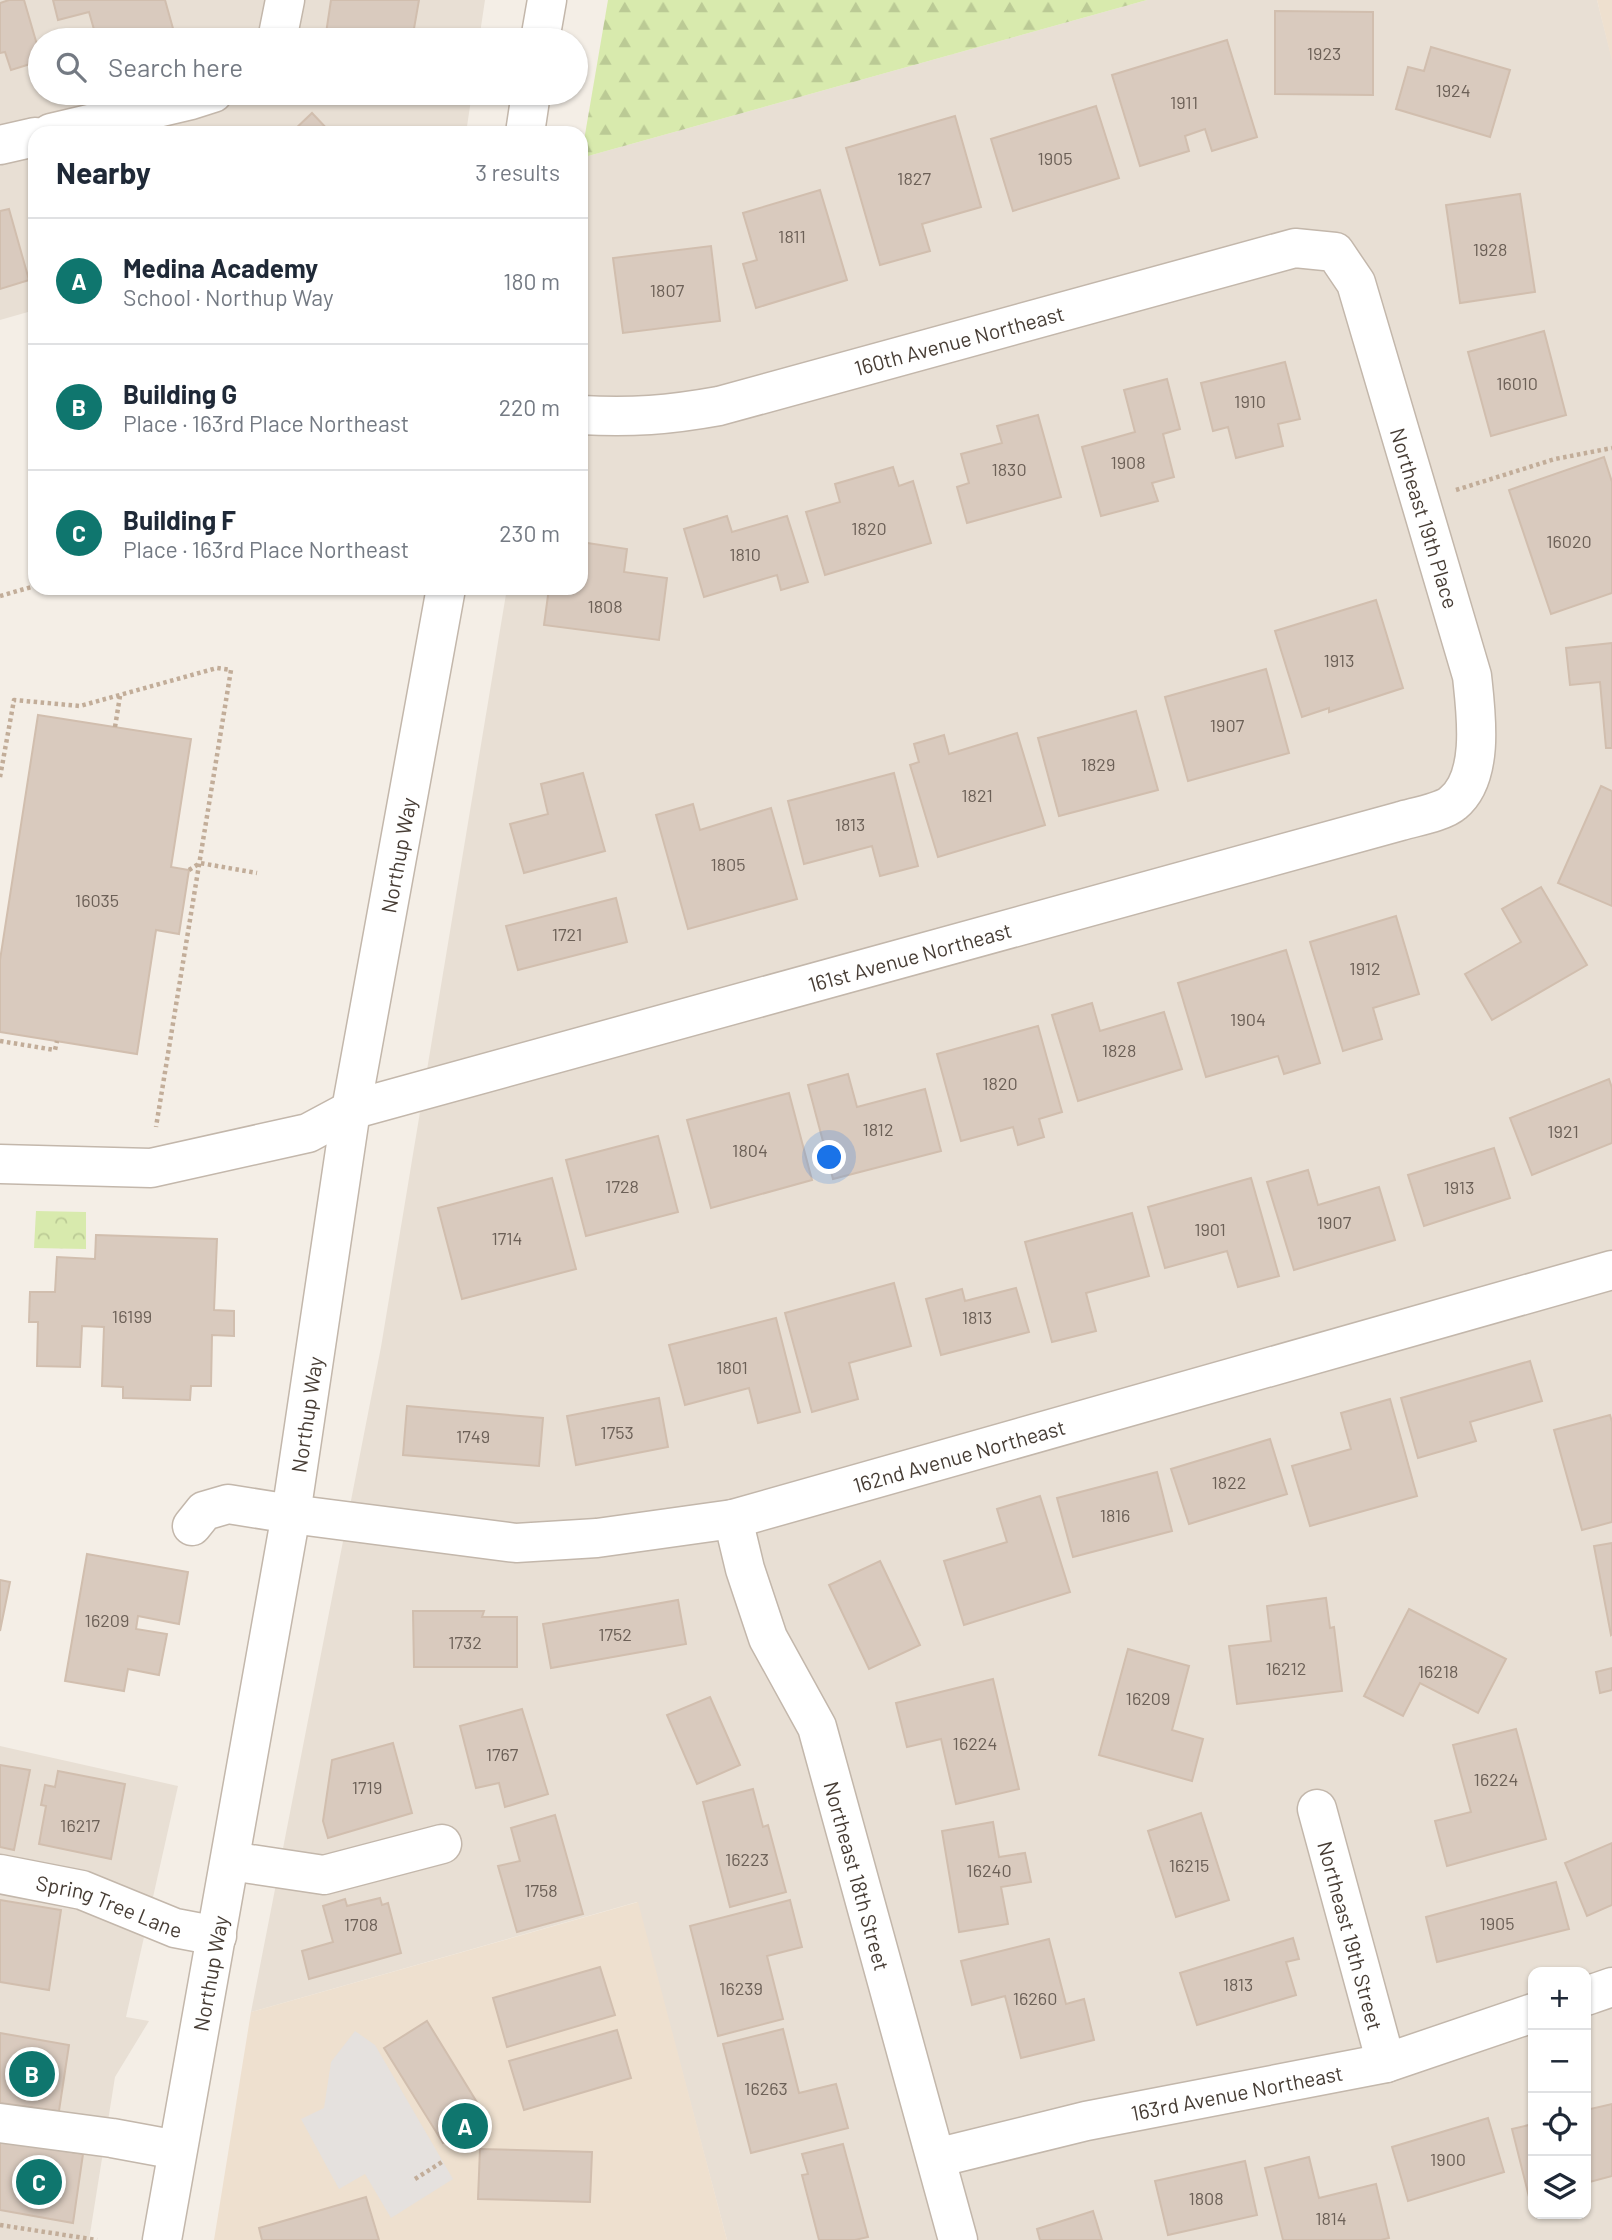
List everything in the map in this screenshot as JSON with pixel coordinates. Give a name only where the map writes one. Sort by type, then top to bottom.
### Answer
[{"type":"street","points":[[279,28],[285,0]]},
{"type":"street","points":[[542,28],[547,0]]},
{"type":"street","points":[[81,126],[170,105]]},
{"type":"street","points":[[526,126],[529,105]]},
{"type":"street","points":[[0,145],[28,139]]},
{"type":"street","name":"160th Avenue Northeast","points":[[588,415],[672,415],[719,406],[1295,248],[1335,252]]},
{"type":"street","name":"Northeast 19th Place","points":[[1335,252],[1356,283],[1472,676],[1477,725],[1473,770],[1463,792]]},
{"type":"street","name":"Northup Way","points":[[162,2240],[291,1514],[351,1110],[445,595]]},
{"type":"street","name":"161st Avenue Northeast","points":[[0,1164],[151,1168],[308,1133],[351,1110],[1401,821],[1451,805],[1463,792]]},
{"type":"street","name":"162nd Avenue Northeast","points":[[192,1526],[204,1511],[228,1504],[516,1543],[597,1538],[733,1519],[1612,1270]]},
{"type":"street","name":"Northeast 18th Street","points":[[733,1519],[745,1569],[768,1639],[817,1727],[958,2240]]},
{"type":"street","name":"Northeast 19th Street","points":[[1317,1810],[1386,2063]]},
{"type":"street","points":[[230,1861],[324,1875],[442,1844]]},
{"type":"street","name":"Spring Tree Lane","points":[[0,1874],[82,1890],[175,1928],[217,1936]]},
{"type":"street","points":[[1591,1994],[1612,1987]]},
{"type":"street","name":"163rd Avenue Northeast","points":[[936,2158],[1086,2122],[1386,2063],[1528,2016]]},
{"type":"street","points":[[0,2123],[177,2150]]},
{"type":"path","points":[[1445,493],[1555,459],[1612,448]]},
{"type":"path","points":[[0,596],[28,588]]},
{"type":"path","points":[[0,777],[13,700],[80,706],[217,668],[231,670],[154,1138]]},
{"type":"path","points":[[115,727],[120,696]]},
{"type":"path","points":[[189,870],[200,863],[257,873]]},
{"type":"path","points":[[0,1041],[55,1050],[57,1041]]},
{"type":"path","points":[[415,2179],[442,2162]]},
{"type":"path","points":[[0,2225],[97,2240]]},
{"type":"shaded area","points":[[0,0],[485,0],[481,28],[28,28],[28,105],[470,105],[467,126],[28,126],[28,312],[0,320]]},
{"type":"shaded area","points":[[1147,0],[1597,0],[1612,59],[1612,2240],[727,2240],[637,1902],[251,2012],[381,1347],[506,595],[588,595],[588,156]]},
{"type":"shaded area","points":[[1597,0],[1612,0],[1612,61]]},
{"type":"shaded area","points":[[0,1746],[178,1786],[126,2017],[149,2021],[115,2077],[89,2240],[0,2240]]},
{"type":"shaded area","points":[[638,1902],[727,2240],[214,2240],[251,2012]]},
{"type":"shaded area","points":[[355,2031],[375,2045],[453,2179],[391,2218],[365,2174],[339,2189],[301,2119],[324,2108],[331,2062]]},
{"type":"green space","points":[[608,0],[1147,0],[588,156],[586,126]]},
{"type":"green space","points":[[36,1211],[86,1212],[86,1249],[34,1248]]},
{"type":"building","points":[[24,0],[32,28],[28,28],[28,65],[11,70],[5,52],[0,53],[0,3]]},
{"type":"building","points":[[53,0],[165,0],[173,28],[94,28],[89,12],[58,20]]},
{"type":"building","points":[[331,0],[419,0],[414,28],[327,28]]},
{"type":"building","points":[[1275,11],[1373,12],[1373,95],[1275,94]]},
{"type":"building","points":[[1227,40],[1257,137],[1212,151],[1205,129],[1185,136],[1189,151],[1140,166],[1112,75]]},
{"type":"building","points":[[1431,47],[1510,70],[1490,137],[1396,109],[1408,67],[1424,71]]},
{"type":"building","points":[[1096,106],[1119,178],[1013,211],[991,139]]},
{"type":"building","points":[[312,113],[324,126],[298,126]]},
{"type":"building","points":[[955,116],[981,207],[922,224],[930,251],[880,265],[846,148]]},
{"type":"building","points":[[820,190],[847,280],[756,308],[743,264],[757,260],[743,213]]},
{"type":"building","points":[[1520,194],[1535,292],[1460,303],[1446,205]]},
{"type":"building","points":[[9,209],[28,280],[0,289],[0,211]]},
{"type":"building","points":[[711,246],[720,321],[623,333],[613,258]]},
{"type":"building","points":[[1544,331],[1566,415],[1491,436],[1468,352]]},
{"type":"building","points":[[1285,362],[1300,419],[1278,424],[1283,446],[1236,458],[1228,427],[1213,431],[1201,383]]},
{"type":"building","points":[[1167,379],[1180,429],[1163,434],[1174,477],[1152,483],[1158,501],[1101,516],[1082,447],[1135,432],[1124,390]]},
{"type":"building","points":[[1038,415],[1061,497],[967,523],[957,487],[969,483],[961,454],[1002,443],[997,426]]},
{"type":"building","points":[[1604,457],[1612,482],[1612,593],[1551,614],[1509,490]]},
{"type":"building","points":[[893,467],[899,486],[913,481],[931,543],[825,575],[806,512],[840,502],[835,484]]},
{"type":"building","points":[[727,516],[732,532],[787,516],[808,582],[781,590],[777,575],[704,597],[684,529]]},
{"type":"building","points":[[588,543],[627,549],[624,572],[667,578],[659,640],[544,625],[548,595],[588,595]]},
{"type":"building","points":[[1376,600],[1403,688],[1329,712],[1329,708],[1302,717],[1275,631]]},
{"type":"building","points":[[1612,643],[1612,748],[1606,748],[1600,682],[1570,685],[1566,648]]},
{"type":"building","points":[[1266,669],[1289,753],[1188,781],[1165,697]]},
{"type":"building","points":[[1136,711],[1158,790],[1059,816],[1038,738]]},
{"type":"building","points":[[38,715],[191,739],[171,867],[189,870],[179,934],[156,930],[137,1054],[0,1032],[0,960]]},
{"type":"building","points":[[1017,733],[1045,825],[938,857],[910,765],[919,762],[914,744],[944,735],[949,754]]},
{"type":"building","points":[[583,773],[605,851],[524,873],[510,824],[548,814],[541,784]]},
{"type":"building","points":[[894,773],[918,866],[880,876],[872,846],[804,864],[788,801]]},
{"type":"building","points":[[1601,786],[1612,791],[1612,906],[1558,883]]},
{"type":"building","points":[[693,804],[700,830],[771,808],[797,899],[688,929],[656,815]]},
{"type":"building","points":[[1541,887],[1587,965],[1492,1020],[1465,974],[1521,942],[1502,909]]},
{"type":"building","points":[[616,898],[627,942],[518,970],[506,926]]},
{"type":"building","points":[[1396,916],[1419,994],[1373,1008],[1382,1039],[1343,1051],[1310,942]]},
{"type":"building","points":[[1286,950],[1320,1063],[1284,1074],[1278,1056],[1206,1077],[1178,983]]},
{"type":"building","points":[[1092,1003],[1100,1031],[1164,1012],[1182,1069],[1078,1101],[1052,1015]]},
{"type":"building","points":[[1038,1026],[1062,1112],[1039,1119],[1044,1137],[1018,1145],[1013,1127],[961,1141],[937,1054]]},
{"type":"building","points":[[848,1074],[857,1107],[925,1089],[941,1151],[833,1179],[808,1085]]},
{"type":"building","points":[[1609,1079],[1612,1088],[1612,1143],[1532,1175],[1510,1118]]},
{"type":"building","points":[[789,1093],[812,1180],[711,1208],[687,1120]]},
{"type":"building","points":[[658,1136],[678,1212],[586,1236],[566,1160]]},
{"type":"building","points":[[1494,1148],[1510,1198],[1424,1226],[1408,1175]]},
{"type":"building","points":[[1308,1170],[1318,1205],[1379,1187],[1395,1240],[1294,1270],[1267,1182]]},
{"type":"building","points":[[552,1178],[576,1269],[462,1299],[438,1208]]},
{"type":"building","points":[[1251,1178],[1279,1276],[1238,1287],[1227,1251],[1165,1268],[1148,1207]]},
{"type":"building","points":[[1132,1213],[1149,1276],[1086,1293],[1096,1331],[1052,1342],[1025,1242]]},
{"type":"building","points":[[96,1235],[217,1239],[214,1310],[234,1311],[234,1336],[212,1335],[211,1386],[191,1386],[190,1400],[123,1398],[123,1387],[102,1386],[104,1327],[82,1326],[80,1367],[37,1366],[38,1322],[29,1322],[30,1292],[55,1292],[57,1257],[95,1259]]},
{"type":"building","points":[[894,1283],[911,1346],[849,1363],[858,1399],[812,1412],[785,1313]]},
{"type":"building","points":[[1016,1288],[1029,1332],[941,1355],[926,1299],[962,1289],[965,1301]]},
{"type":"building","points":[[776,1318],[800,1412],[758,1423],[749,1388],[685,1405],[669,1345]]},
{"type":"building","points":[[1530,1361],[1542,1401],[1470,1422],[1476,1441],[1418,1458],[1401,1398]]},
{"type":"building","points":[[659,1398],[668,1447],[576,1465],[567,1416]]},
{"type":"building","points":[[1390,1399],[1417,1496],[1310,1526],[1292,1466],[1351,1449],[1341,1413]]},
{"type":"building","points":[[407,1406],[543,1418],[539,1466],[403,1455]]},
{"type":"building","points":[[1610,1415],[1612,1522],[1582,1530],[1554,1430]]},
{"type":"building","points":[[1270,1439],[1287,1494],[1189,1524],[1171,1469]]},
{"type":"building","points":[[1157,1472],[1172,1531],[1073,1557],[1057,1498]]},
{"type":"building","points":[[1040,1496],[1070,1592],[964,1625],[944,1561],[1007,1542],[997,1509]]},
{"type":"building","points":[[1612,1543],[1612,1634],[1611,1635],[1594,1546]]},
{"type":"building","points":[[87,1554],[188,1572],[179,1624],[138,1616],[136,1629],[167,1634],[159,1675],[128,1669],[124,1691],[65,1681]]},
{"type":"building","points":[[880,1561],[920,1645],[869,1669],[829,1585]]},
{"type":"building","points":[[0,1580],[10,1582],[0,1631]]},
{"type":"building","points":[[1326,1598],[1330,1628],[1334,1627],[1342,1691],[1237,1704],[1229,1646],[1271,1641],[1267,1606]]},
{"type":"building","points":[[678,1600],[686,1644],[551,1668],[543,1624]]},
{"type":"building","points":[[1409,1609],[1506,1659],[1478,1713],[1420,1683],[1403,1716],[1364,1696]]},
{"type":"building","points":[[413,1611],[484,1611],[482,1617],[517,1617],[517,1667],[414,1667]]},
{"type":"building","points":[[1128,1649],[1189,1666],[1172,1730],[1203,1739],[1192,1781],[1099,1755]]},
{"type":"building","points":[[1612,1668],[1612,1690],[1600,1693],[1596,1672]]},
{"type":"building","points":[[993,1679],[1019,1789],[956,1804],[941,1739],[907,1747],[896,1703]]},
{"type":"building","points":[[710,1697],[740,1765],[697,1784],[667,1715]]},
{"type":"building","points":[[522,1709],[548,1794],[505,1807],[499,1783],[476,1788],[460,1726]]},
{"type":"building","points":[[1516,1729],[1546,1839],[1447,1866],[1435,1821],[1471,1812],[1453,1745]]},
{"type":"building","points":[[393,1743],[412,1813],[328,1838],[323,1821],[332,1760]]},
{"type":"building","points":[[0,1765],[30,1770],[14,1850],[0,1847]]},
{"type":"building","points":[[58,1771],[125,1784],[111,1859],[39,1844],[46,1806],[41,1805],[45,1785],[55,1787]]},
{"type":"building","points":[[753,1789],[763,1827],[768,1825],[786,1892],[730,1907],[703,1802]]},
{"type":"building","points":[[1201,1813],[1229,1900],[1176,1917],[1148,1831]]},
{"type":"building","points":[[555,1815],[583,1914],[517,1932],[498,1866],[520,1861],[511,1828]]},
{"type":"building","points":[[993,1822],[999,1857],[1025,1853],[1031,1882],[1001,1887],[1008,1924],[959,1932],[942,1831]]},
{"type":"building","points":[[1612,1843],[1612,1905],[1587,1916],[1565,1863]]},
{"type":"building","points":[[1556,1882],[1569,1929],[1437,1962],[1426,1917]]},
{"type":"building","points":[[380,1898],[382,1905],[388,1903],[401,1953],[309,1979],[302,1951],[333,1942],[323,1906],[345,1899],[347,1906]]},
{"type":"building","points":[[0,1900],[61,1910],[49,1990],[0,1982]]},
{"type":"building","points":[[790,1900],[802,1947],[767,1956],[783,2019],[718,2036],[690,1926]]},
{"type":"building","points":[[1293,1938],[1299,1959],[1286,1962],[1296,1995],[1197,2025],[1180,1973]]},
{"type":"building","points":[[1049,1939],[1066,2004],[1084,1999],[1094,2040],[1021,2058],[1005,1996],[972,2005],[961,1961]]},
{"type":"building","points":[[600,1967],[615,2015],[507,2047],[493,1998]]},
{"type":"building","points":[[427,2021],[486,2117],[443,2143],[384,2048]]},
{"type":"building","points":[[783,2029],[799,2093],[836,2084],[848,2128],[751,2153],[723,2044]]},
{"type":"building","points":[[617,2030],[631,2078],[524,2110],[509,2061]]},
{"type":"building","points":[[0,2033],[69,2045],[59,2111],[0,2103]]},
{"type":"building","points":[[1612,2104],[1612,2176],[1591,2182],[1591,2156],[1591,2109]]},
{"type":"building","points":[[1488,2118],[1504,2172],[1408,2201],[1392,2147]]},
{"type":"building","points":[[1528,2125],[1528,2193],[1512,2129]]},
{"type":"building","points":[[0,2140],[83,2154],[73,2223],[0,2210]]},
{"type":"building","points":[[843,2144],[868,2237],[855,2240],[819,2240],[802,2175],[808,2174],[802,2154]]},
{"type":"building","points":[[480,2149],[592,2152],[590,2202],[478,2199]]},
{"type":"building","points":[[1309,2157],[1319,2198],[1376,2184],[1389,2238],[1283,2240],[1265,2168]]},
{"type":"building","points":[[1245,2161],[1257,2215],[1168,2235],[1155,2181]]},
{"type":"building","points":[[366,2197],[379,2240],[262,2240],[259,2228]]},
{"type":"building","points":[[1093,2211],[1102,2240],[1040,2240],[1037,2229]]},
{"type":"place","name":"Building G","points":[[32,2074]]},
{"type":"place","name":"Medina Academy","points":[[465,2126]]},
{"type":"place","name":"Building F","points":[[39,2182]]}]
